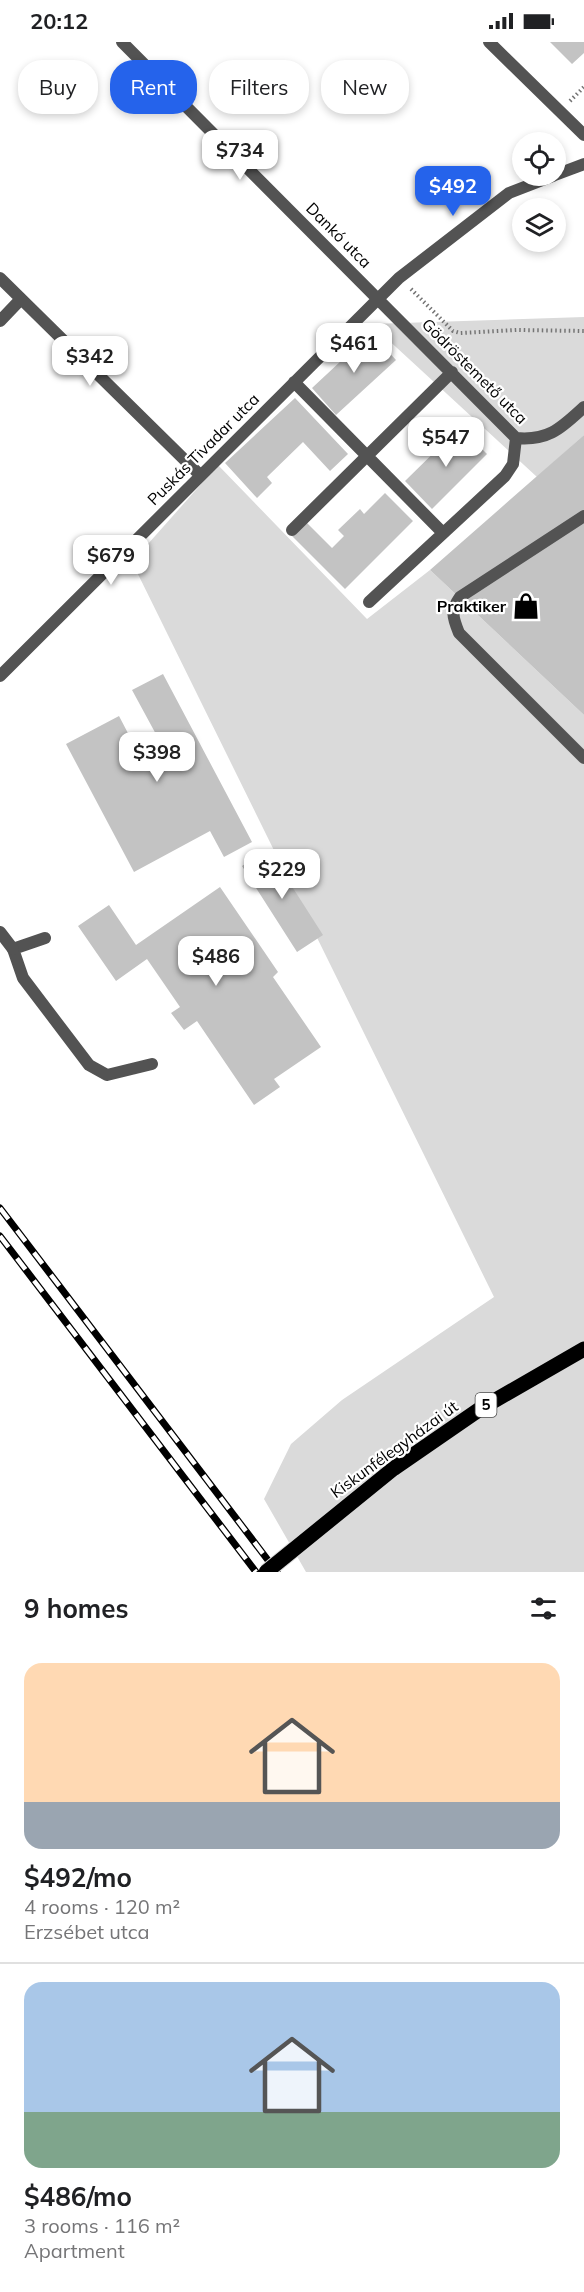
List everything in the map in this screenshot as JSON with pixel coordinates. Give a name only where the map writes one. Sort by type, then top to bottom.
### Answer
[{"type":"main road","name":"Kiskunfélegyházai út","points":[[266,1572],[393,1469],[480,1409],[584,1349]]},
{"type":"street","name":"Dankó utca","points":[[122,42],[380,298]]},
{"type":"street","points":[[489,42],[584,135]]},
{"type":"street","name":"Puskás Tivadar utca","points":[[566,171],[584,164]]},
{"type":"street","name":"Puskás Tivadar utca","points":[[0,676],[399,278],[509,193],[526,186]]},
{"type":"street","points":[[0,278],[200,475]]},
{"type":"street","name":"Gödröstemető utca","points":[[380,298],[516,438],[544,438],[561,428],[584,407]]},
{"type":"street","points":[[0,321],[21,299]]},
{"type":"street","points":[[292,530],[452,372]]},
{"type":"street","points":[[294,382],[443,533]]},
{"type":"street","points":[[369,602],[505,476],[513,464],[516,438]]},
{"type":"street","points":[[584,516],[459,597],[453,606],[451,615],[459,633],[584,758]]},
{"type":"street","points":[[0,932],[13,949],[23,978],[88,1065],[107,1075],[152,1064]]},
{"type":"street","points":[[13,949],[45,938]]},
{"type":"path","points":[[399,278],[453,331],[460,333],[517,330],[584,331]]},
{"type":"shaded area","points":[[584,317],[584,435],[537,477],[371,324]]},
{"type":"shaded area","points":[[218,465],[367,619],[430,570],[584,715],[584,1572],[306,1572],[264,1499],[291,1444],[342,1400],[494,1297],[132,562]]},
{"type":"building","points":[[550,42],[584,42],[584,53],[572,64]]},
{"type":"building","points":[[371,333],[396,360],[336,415],[312,388]]},
{"type":"building","points":[[295,398],[348,454],[330,471],[303,442],[267,477],[272,483],[257,498],[225,463]]},
{"type":"building","points":[[460,427],[487,454],[432,509],[405,481]]},
{"type":"building","name":"Praktiker","points":[[584,435],[584,715],[430,570]]},
{"type":"building","points":[[385,493],[413,521],[345,589],[292,536],[306,522],[332,548],[344,536],[338,530],[360,509],[364,514]]},
{"type":"building","points":[[163,674],[252,842],[224,857],[210,831],[134,872],[66,744],[119,716],[142,760],[164,749],[132,690]]},
{"type":"building","points":[[268,849],[323,935],[297,952],[242,866]]},
{"type":"building","points":[[220,887],[278,972],[273,977],[321,1047],[274,1079],[280,1087],[254,1105],[197,1021],[184,1030],[171,1013],[180,1007],[147,959],[116,981],[78,926],[109,905],[136,945]]},
{"type":"railway","points":[[0,1208],[277,1572]]},
{"type":"railway","points":[[0,1236],[256,1572]]},
{"type":"place","name":"Praktiker","points":[[526,606]]}]
